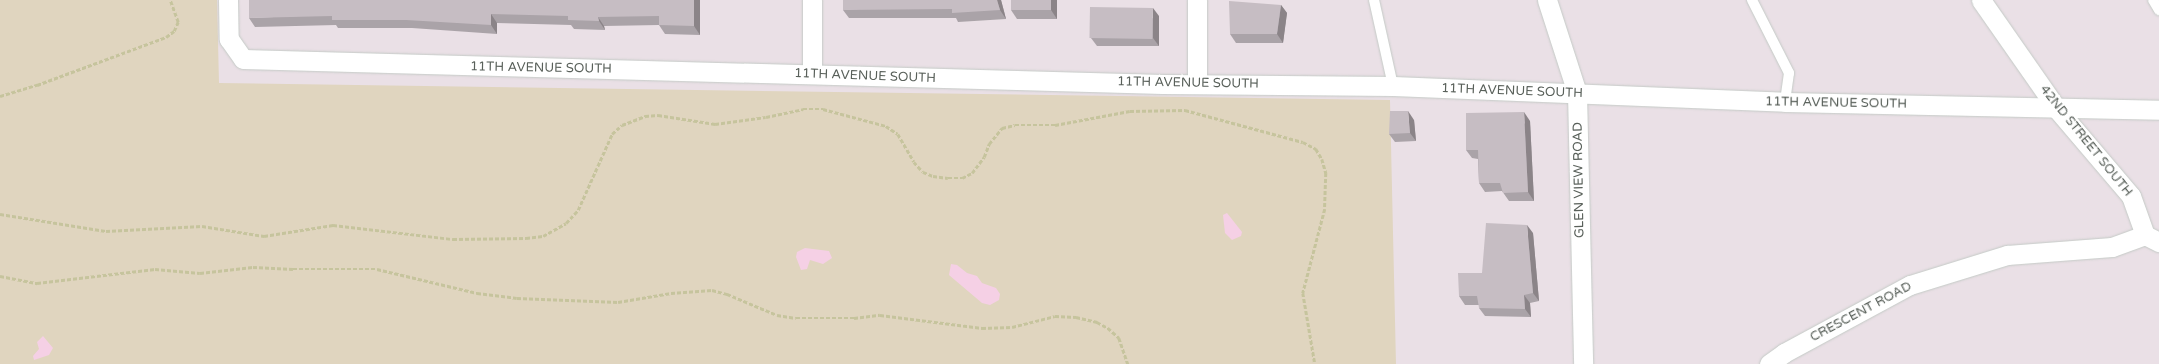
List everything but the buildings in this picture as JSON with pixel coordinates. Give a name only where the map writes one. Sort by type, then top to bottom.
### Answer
[{"type":"street","name":"11TH AVENUE SOUTH","points":[[228,0],[229,39],[242,59],[1197,84],[1393,86],[1785,102],[2057,110],[2159,110]]},
{"type":"street","points":[[812,0],[812,74]]},
{"type":"street","points":[[1197,0],[1197,84]]},
{"type":"street","name":"GLEN VIEW ROAD","points":[[1547,0],[1577,93],[1583,364]]},
{"type":"street","name":"42ND STREET SOUTH","points":[[1981,0],[2057,110],[2131,196],[2152,238]]},
{"type":"street","name":"CRESCENT ROAD","points":[[1769,364],[1784,353],[1910,285],[2007,255],[2112,247],[2152,238]]},
{"type":"lane","points":[[1374,0],[1393,86]]},
{"type":"lane","points":[[1752,0],[1789,73],[1785,102]]},
{"type":"lane","points":[[2153,0],[2159,10]]},
{"type":"path","points":[[0,96],[36,85],[166,37],[174,31],[178,22],[170,0]]},
{"type":"path","points":[[0,214],[106,230],[202,226],[264,236],[333,225],[453,239],[526,238],[542,236],[566,223],[578,210],[612,134],[622,124],[645,116],[658,115],[715,124],[766,117],[803,109],[823,110],[886,126],[898,134],[914,162],[923,172],[933,176],[962,178],[972,173],[984,158],[989,144],[1002,128],[1015,124],[1055,125],[1130,111],[1185,110],[1303,142],[1316,149],[1322,159],[1326,173],[1325,209],[1303,293],[1315,364]]},
{"type":"path","points":[[0,276],[37,283],[155,269],[200,273],[253,267],[293,269],[377,269],[477,293],[517,298],[618,302],[656,295],[712,290],[727,294],[777,315],[796,318],[854,318],[880,315],[982,328],[1012,328],[1055,316],[1076,317],[1097,322],[1108,328],[1120,338],[1128,364]]},
{"type":"shaded area","points":[[0,0],[217,0],[219,83],[1390,100],[1396,364],[0,364]]},
{"type":"sand","points":[[1227,213],[1242,232],[1241,236],[1232,240],[1225,233],[1223,215]]},
{"type":"sand","points":[[805,248],[829,251],[832,258],[823,264],[810,260],[807,269],[801,270],[796,257],[797,252]]},
{"type":"sand","points":[[951,264],[957,265],[967,273],[977,276],[982,283],[996,288],[1000,294],[999,300],[990,305],[982,303],[949,275]]},
{"type":"sand","points":[[43,336],[53,348],[49,355],[34,360],[33,356],[39,349],[37,342]]}]
